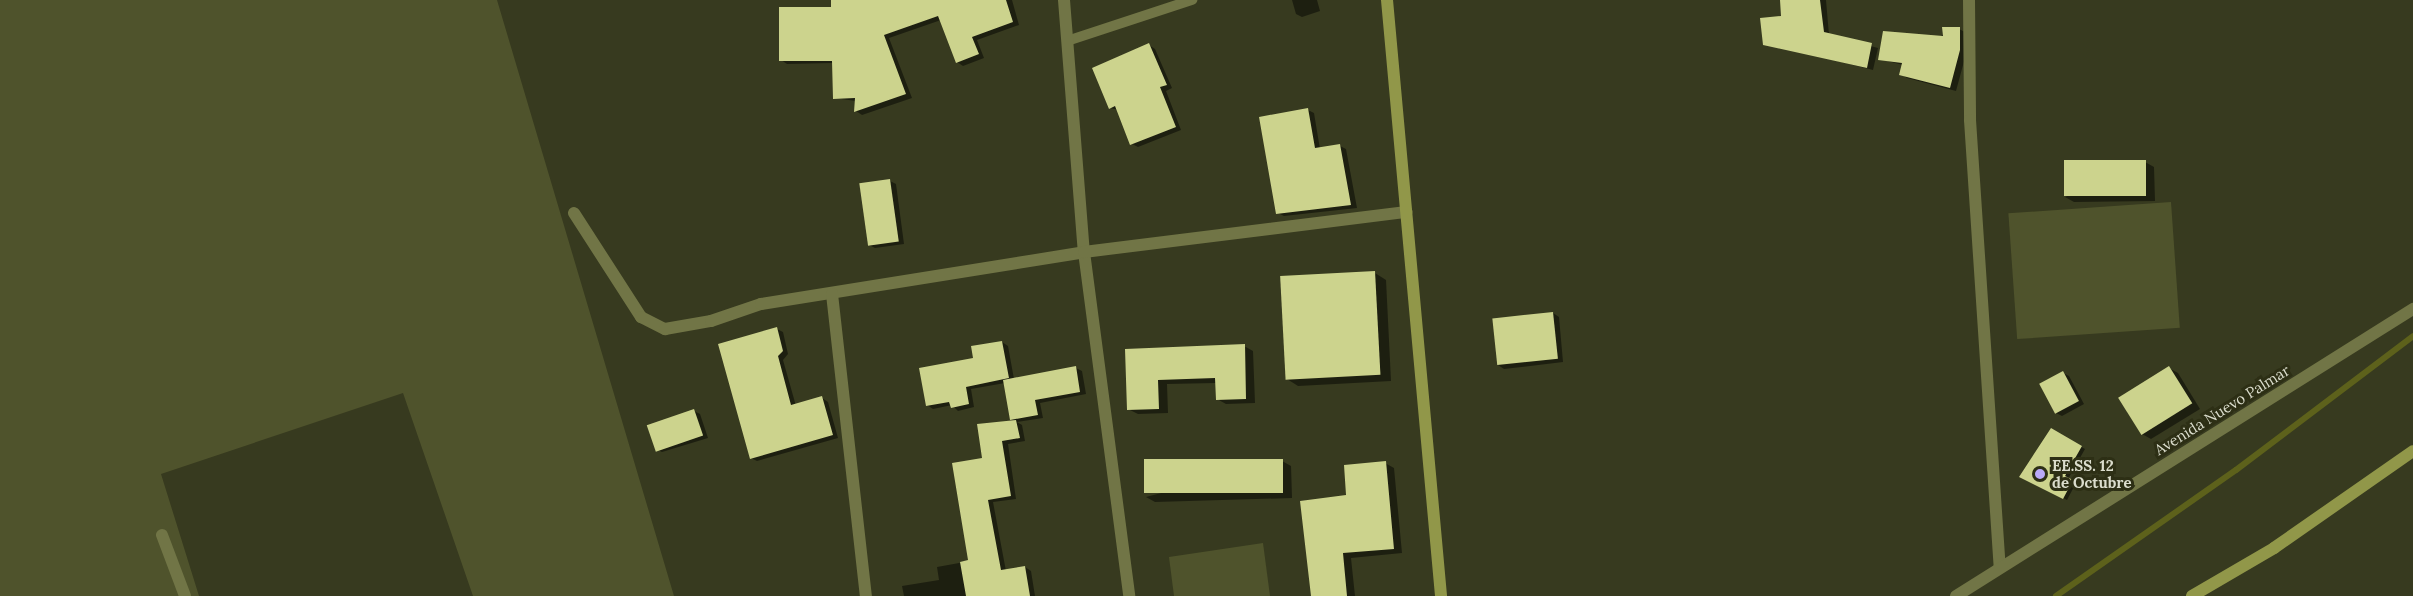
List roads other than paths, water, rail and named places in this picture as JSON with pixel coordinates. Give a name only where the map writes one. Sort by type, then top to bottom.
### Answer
[{"type":"main road","points":[[1387,0],[1441,596]]},
{"type":"main road","points":[[2192,596],[2274,548],[2413,451]]},
{"type":"street","points":[[1064,0],[1084,252],[1130,596]]},
{"type":"street","points":[[1969,0],[1970,120],[2000,566]]},
{"type":"street","points":[[574,213],[641,317],[665,329],[711,321],[761,304],[1084,252],[1407,212]]},
{"type":"street","points":[[832,294],[866,596]]},
{"type":"street","name":"Avenida Nuevo Palmar","points":[[1956,596],[2000,566],[2413,309]]},
{"type":"street","points":[[162,535],[185,596]]},
{"type":"lane","points":[[1067,41],[1192,0]]},
{"type":"waterway","points":[[2056,596],[2236,470],[2413,336]]},
{"type":"place","name":"EE.SS. 12 de Octubre","points":[[2040,474]]}]
